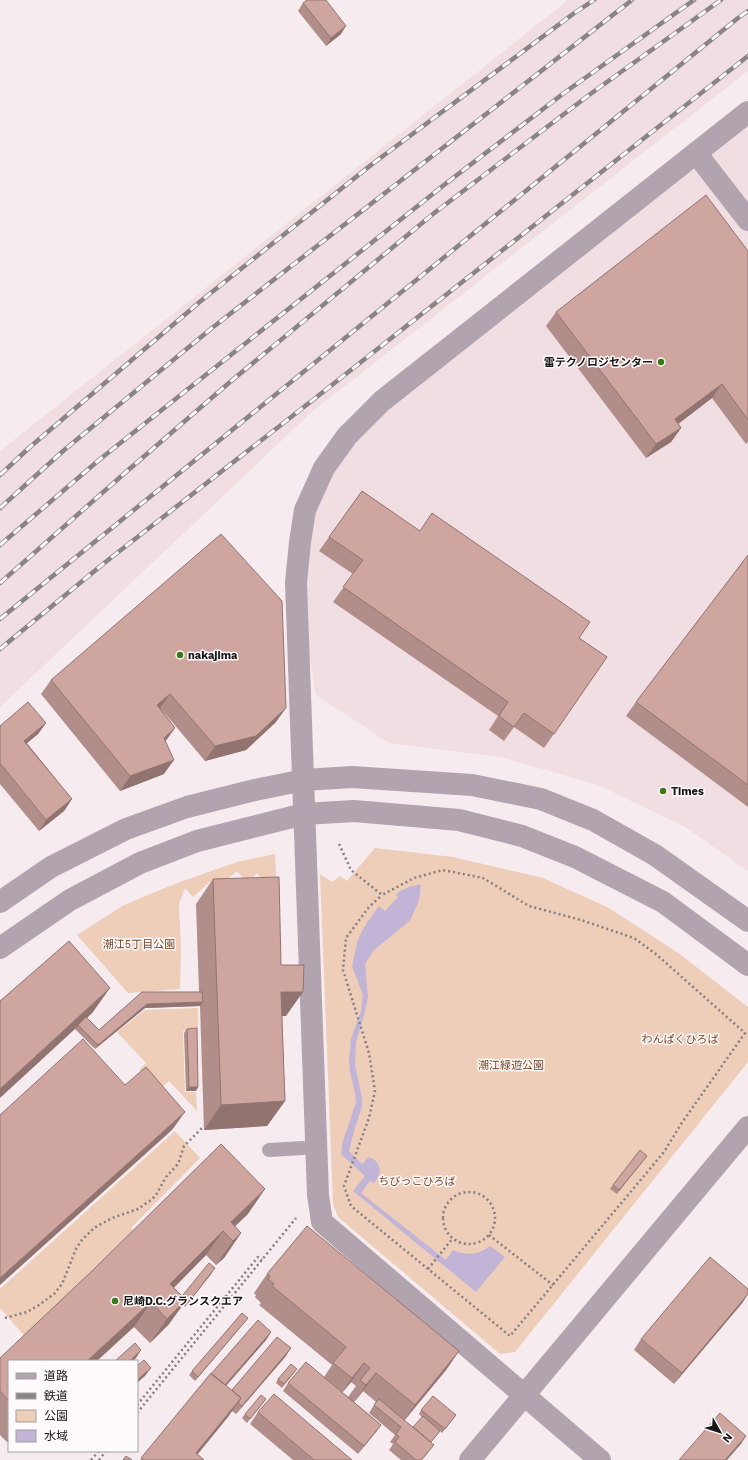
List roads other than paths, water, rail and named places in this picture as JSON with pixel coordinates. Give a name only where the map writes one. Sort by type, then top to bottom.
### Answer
[{"type":"street","points":[[600,1460],[322,1222],[318,1195],[296,583],[300,542],[305,510],[324,468],[346,436],[382,401],[748,112]]},
{"type":"street","points":[[696,153],[748,220]]},
{"type":"street","points":[[0,902],[51,867],[126,829],[187,807],[255,790],[304,780],[352,776],[472,785],[540,799],[593,820],[655,855],[748,921]]},
{"type":"street","points":[[0,948],[70,900],[140,863],[197,841],[304,814],[354,811],[459,820],[522,836],[575,857],[663,902],[748,965]]},
{"type":"street","points":[[470,1460],[748,1127]]},
{"type":"lane","points":[[269,1150],[303,1148]]},
{"type":"water","points":[[421,884],[419,900],[411,919],[374,950],[365,964],[368,997],[356,1043],[355,1065],[362,1098],[362,1106],[349,1151],[362,1164],[369,1157],[376,1161],[379,1168],[380,1172],[377,1179],[374,1183],[370,1181],[361,1193],[446,1260],[453,1250],[472,1254],[490,1246],[505,1257],[476,1292],[353,1191],[365,1176],[341,1154],[342,1144],[356,1103],[349,1060],[351,1039],[361,1011],[363,995],[352,966],[358,939],[366,924],[379,906],[385,911],[398,897],[396,895],[398,893],[407,888]]},
{"type":"railway","points":[[0,475],[30,447],[202,300],[371,165],[573,14],[594,0]]},
{"type":"railway","points":[[0,508],[63,451],[212,328],[632,0]]},
{"type":"railway","points":[[0,545],[99,460],[444,185],[564,93],[694,0]]},
{"type":"railway","points":[[0,583],[230,382],[433,214],[589,95],[721,0]]},
{"type":"railway","points":[[0,619],[748,11]]},
{"type":"railway","points":[[0,649],[103,564],[748,56]]},
{"type":"place","name":"雷テクノロジセンター","points":[[661,362]]},
{"type":"place","name":"nakajima","points":[[180,655]]},
{"type":"place","name":"Times","points":[[663,791]]},
{"type":"place","name":"尼崎D.C.グランスクエア","points":[[115,1301]]},
{"type":"park label","name":"潮江5丁目公園","points":[[139,944]]},
{"type":"park label","name":"わんぱくひろば","points":[[680,1039]]},
{"type":"park label","name":"潮江緑遊公園","points":[[511,1065]]},
{"type":"park label","name":"ちびっこひろば","points":[[417,1181]]}]
